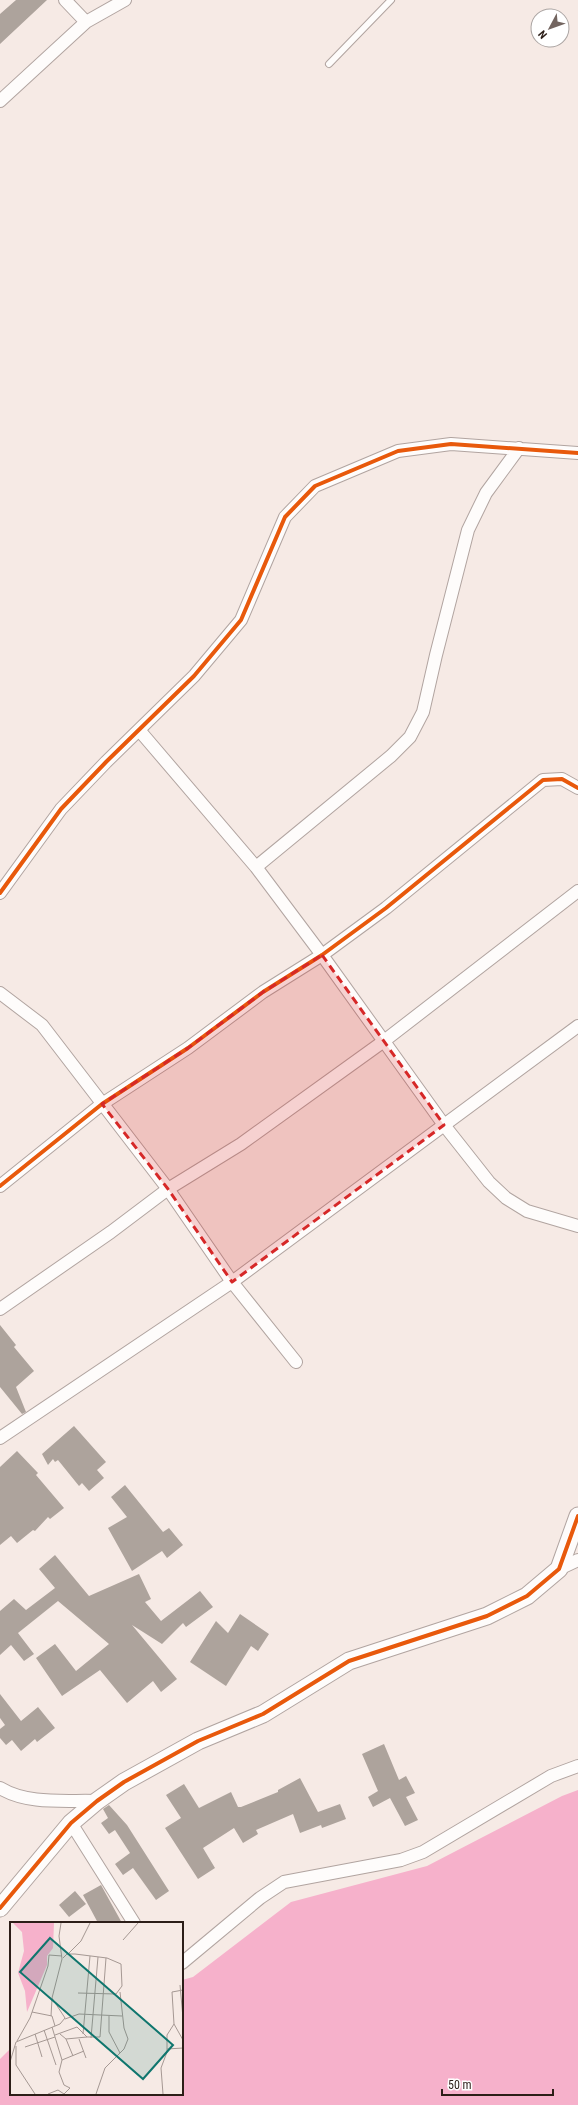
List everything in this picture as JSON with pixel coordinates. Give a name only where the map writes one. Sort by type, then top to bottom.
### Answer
[{"type":"street","points":[[65,0],[86,22]]},
{"type":"street","points":[[0,100],[86,22],[125,0]]},
{"type":"street","points":[[0,893],[61,809],[106,762],[194,676],[241,620],[285,517],[315,486],[398,451],[451,444],[578,453]]},
{"type":"street","points":[[256,867],[391,756],[410,737],[423,712],[468,530],[486,493],[519,448]]},
{"type":"street","points":[[139,730],[256,867],[322,954],[444,1125],[489,1182],[506,1198],[527,1211],[578,1226]]},
{"type":"street","points":[[0,1186],[102,1104],[188,1048],[263,992],[322,954],[386,908],[543,780],[562,779],[578,788]]},
{"type":"street","points":[[0,1309],[111,1232],[168,1189],[241,1144],[384,1041],[578,892]]},
{"type":"street","points":[[0,993],[42,1025],[168,1189],[232,1282],[296,1362]]},
{"type":"street","points":[[0,1438],[232,1282],[578,1026]]},
{"type":"street","points":[[559,1569],[578,1516]]},
{"type":"street","points":[[0,1908],[71,1823],[97,1801],[124,1782],[198,1742],[263,1714],[349,1661],[487,1616],[527,1596],[559,1569],[578,1560]]},
{"type":"street","points":[[183,1962],[260,1898],[284,1882],[401,1860],[423,1852],[551,1776],[578,1766]]},
{"type":"street","points":[[0,1788],[6,1794],[38,1800],[97,1801]]},
{"type":"street","points":[[71,1823],[133,1922]]},
{"type":"lane","points":[[329,64],[391,0]]},
{"type":"highlighted area","points":[[322,955],[444,1125],[232,1282],[168,1189],[102,1104],[188,1048],[263,992]]},
{"type":"shaded area","points":[[578,1790],[578,2105],[0,2105],[0,2059],[10,2049],[10,2095],[183,2095],[183,1980],[193,1977],[291,1902],[427,1866],[562,1796]]},
{"type":"building","points":[[16,0],[47,0],[0,44],[0,14]]},
{"type":"building","points":[[0,1325],[16,1345],[14,1347],[34,1371],[16,1387],[26,1412],[22,1414],[0,1387]]},
{"type":"building","points":[[74,1426],[106,1462],[97,1470],[104,1478],[89,1491],[82,1483],[79,1486],[58,1460],[55,1462],[53,1459],[48,1465],[42,1454]]},
{"type":"building","points":[[17,1451],[38,1473],[36,1475],[64,1508],[50,1519],[48,1517],[35,1531],[33,1530],[17,1543],[11,1536],[0,1545],[0,1467]]},
{"type":"building","points":[[125,1485],[163,1532],[169,1528],[183,1545],[167,1558],[162,1551],[132,1571],[108,1528],[127,1517],[111,1497]]},
{"type":"building","points":[[55,1555],[89,1596],[139,1574],[151,1599],[145,1602],[161,1621],[200,1591],[213,1607],[186,1627],[183,1623],[162,1644],[132,1625],[177,1679],[161,1692],[153,1681],[127,1703],[100,1670],[62,1696],[36,1658],[55,1644],[76,1671],[109,1644],[58,1601],[18,1633],[34,1654],[24,1661],[11,1645],[0,1655],[0,1611],[14,1599],[26,1610],[55,1588],[39,1569]]},
{"type":"building","points":[[240,1614],[269,1634],[258,1651],[251,1646],[226,1686],[190,1662],[216,1621],[228,1633]]},
{"type":"building","points":[[0,1694],[21,1721],[38,1707],[55,1728],[37,1742],[35,1739],[21,1751],[12,1740],[6,1745],[0,1738],[0,1729],[5,1725],[0,1718]]},
{"type":"building","points":[[384,1744],[399,1780],[406,1776],[415,1793],[406,1797],[418,1820],[405,1826],[390,1798],[373,1807],[368,1797],[378,1791],[362,1754]]},
{"type":"building","points":[[300,1778],[318,1812],[340,1804],[346,1819],[322,1828],[321,1825],[300,1833],[293,1814],[256,1830],[258,1834],[243,1843],[234,1828],[203,1848],[215,1868],[198,1879],[165,1828],[181,1818],[166,1795],[184,1784],[199,1808],[231,1792],[238,1807],[241,1807],[278,1792],[278,1790]]},
{"type":"building","points":[[109,1805],[127,1825],[169,1891],[156,1900],[133,1868],[123,1875],[115,1864],[130,1853],[115,1830],[109,1834],[101,1823],[108,1818],[103,1809]]},
{"type":"building","points":[[101,1885],[121,1922],[97,1922],[83,1895]]},
{"type":"building","points":[[75,1891],[86,1904],[69,1917],[59,1905]]},
{"type":"cycle path","points":[[0,893],[61,809],[106,762],[194,676],[241,620],[285,517],[315,486],[398,451],[451,444],[578,453]]},
{"type":"cycle path","points":[[0,1186],[102,1104],[188,1048],[263,992],[322,955],[386,908],[543,780],[562,779],[578,788]]},
{"type":"cycle path","points":[[0,1908],[71,1823],[97,1801],[124,1782],[198,1741],[263,1714],[349,1661],[487,1616],[527,1596],[559,1569],[578,1516]]}]
